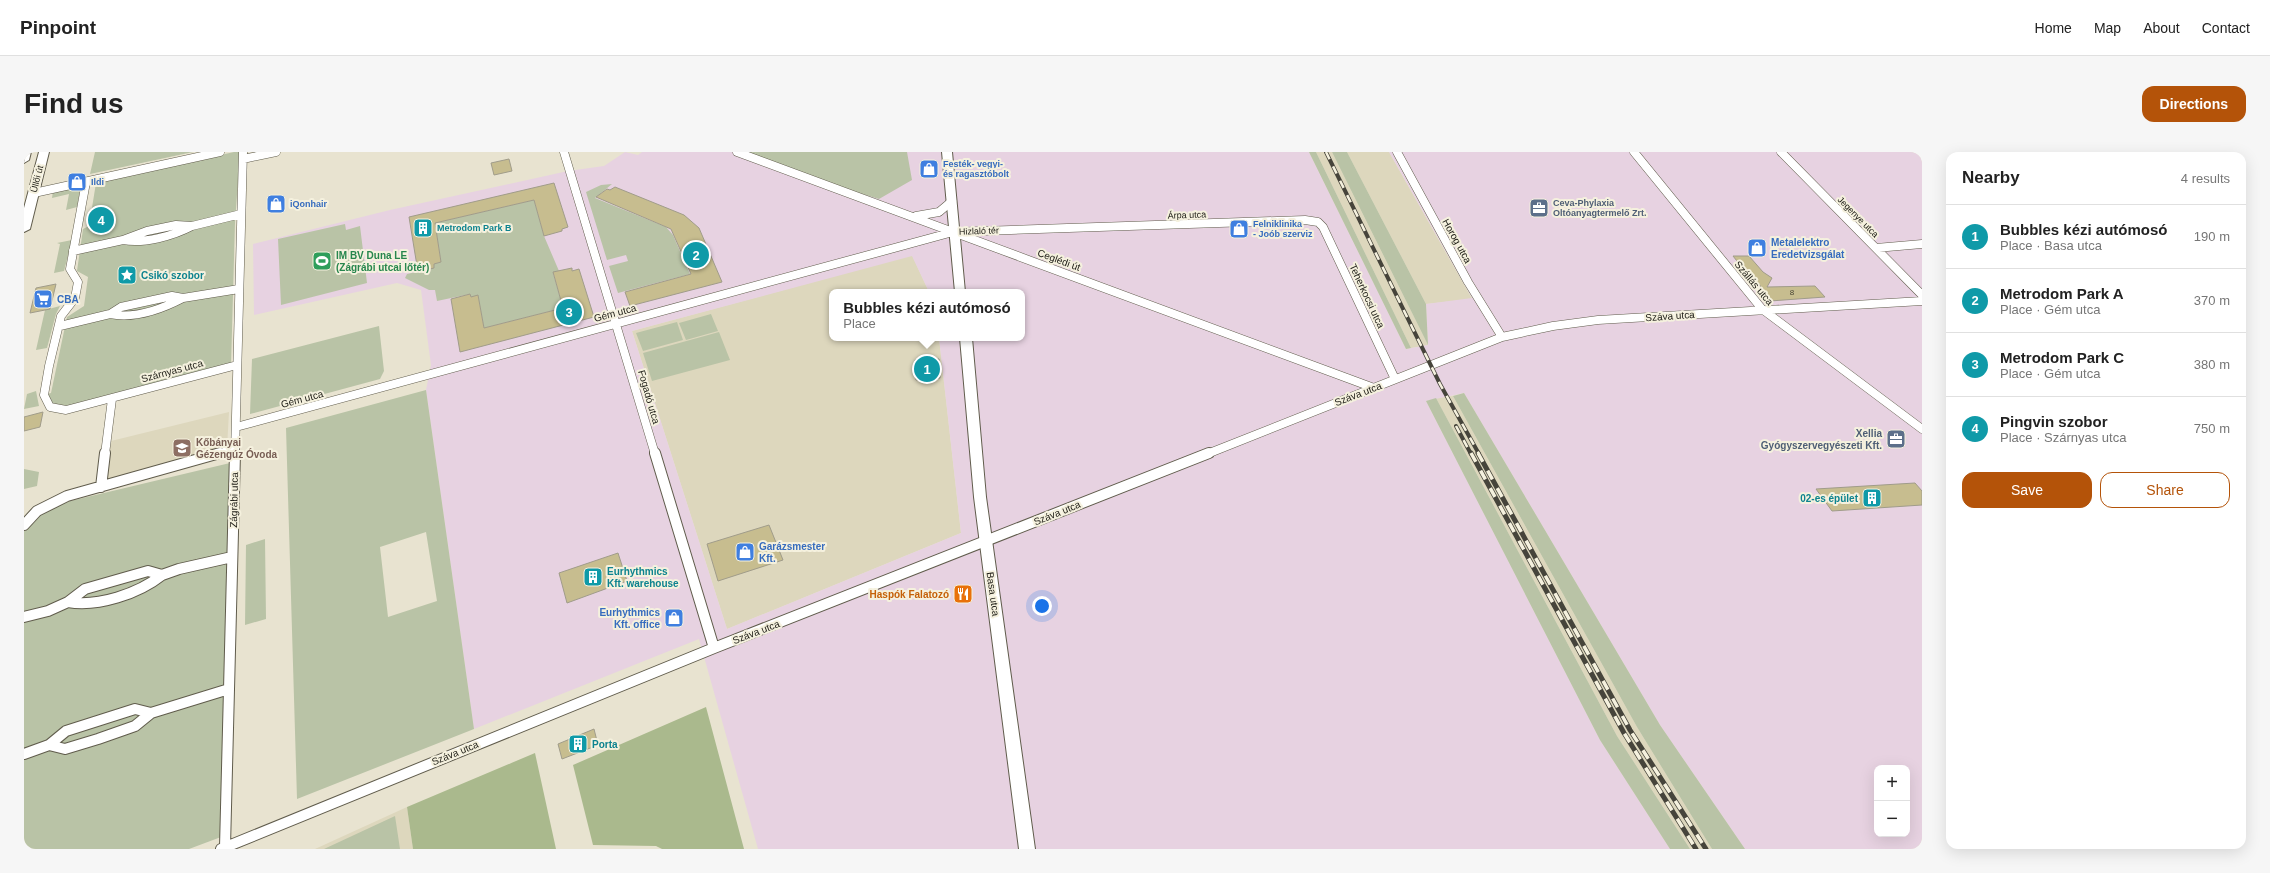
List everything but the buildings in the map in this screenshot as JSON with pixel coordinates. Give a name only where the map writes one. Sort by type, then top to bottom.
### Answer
[{"type":"main road","name":"Üllői út","points":[[24,160],[26,152]]},
{"type":"main road","name":"Üllői út","points":[[24,229],[44,152]]},
{"type":"street","points":[[34,193],[220,152]]},
{"type":"street","points":[[243,156],[276,152]]},
{"type":"street","name":"Fogadó utca","points":[[564,152],[714,648]]},
{"type":"street","name":"Ceglédi út","points":[[737,152],[1374,388]]},
{"type":"street","name":"Hizlaló tér","points":[[947,152],[952,201],[953,232],[1056,228]]},
{"type":"street","name":"Horog utca","points":[[1397,152],[1468,282],[1502,337]]},
{"type":"street","name":"Szállás utca","points":[[1634,152],[1762,309],[1922,429]]},
{"type":"street","name":"Jegenye utca","points":[[1781,152],[1922,294]]},
{"type":"street","name":"Zágrábi utca","points":[[223,848],[229,689],[243,156]]},
{"type":"street","name":"Szárnyas utca","points":[[86,182],[70,270],[78,282],[75,298],[61,316],[60,326],[49,366],[44,395],[50,406],[66,410],[237,365]]},
{"type":"street","points":[[912,216],[939,212],[952,201]]},
{"type":"street","points":[[73,251],[123,240],[134,234],[169,226],[181,224],[192,226],[242,214]]},
{"type":"street","name":"Árpa utca","points":[[1056,228],[1305,220],[1318,222]]},
{"type":"street","name":"Teherkocsi utca","points":[[1318,222],[1323,227],[1395,379]]},
{"type":"street","points":[[953,232],[960,289]]},
{"type":"street","name":"Gém utca","points":[[236,427],[953,232]]},
{"type":"street","points":[[1876,248],[1922,244]]},
{"type":"street","points":[[60,326],[110,314],[121,307],[172,296],[183,298],[239,289]]},
{"type":"street","name":"Száva utca","points":[[223,848],[714,648],[845,598],[1502,337],[1579,322],[1762,309],[1922,301]]},
{"type":"street","name":"Basa utca","points":[[966,341],[980,497],[1027,849]]},
{"type":"street","points":[[101,487],[112,399]]},
{"type":"street","points":[[24,525],[37,511],[50,502],[235,449]]},
{"type":"street","points":[[68,602],[75,605],[84,604],[114,596],[148,586],[162,575],[232,557]]},
{"type":"street","points":[[24,617],[48,611],[68,602],[85,589],[148,571],[162,575]]},
{"type":"street","points":[[49,745],[65,749],[98,739],[135,726],[151,713],[229,689]]},
{"type":"street","points":[[24,754],[49,745],[66,731],[136,709],[151,713]]},
{"type":"shaded area","points":[[625,152],[638,155],[642,152],[1309,152],[1406,349],[1428,345],[1426,304],[1472,298],[1389,152],[1922,152],[1922,849],[1745,849],[1660,725],[1464,393],[1426,401],[1600,740],[1670,849],[758,849],[699,639],[474,729],[426,390],[431,365],[421,290],[397,283],[254,315],[253,244],[390,210],[568,171],[604,166]],"holes":[[[912,256],[928,289],[1025,289],[1025,341],[939,341],[961,533],[727,629],[632,331]]]},
{"type":"shaded area","points":[[1316,152],[1332,152],[1428,345],[1411,348]]},
{"type":"shaded area","points":[[1347,152],[1389,152],[1472,299],[1426,304]]},
{"type":"shaded area","points":[[912,255],[928,289],[829,289],[829,341],[939,341],[961,533],[727,629],[632,331]]},
{"type":"shaded area","points":[[1453,396],[1637,727],[1712,849],[1690,849],[1617,736],[1436,398]]},
{"type":"shaded area","points":[[229,412],[227,448],[106,481],[111,441]]},
{"type":"shaded area","points":[[407,807],[413,849],[315,849]]},
{"type":"green space","points":[[95,152],[193,152],[90,174]]},
{"type":"green space","points":[[234,152],[240,152],[235,223],[231,366],[56,409],[44,395],[51,393],[67,317],[84,306],[88,277],[77,271],[83,229],[89,226],[96,183]]},
{"type":"green space","points":[[737,152],[907,152],[912,180],[879,199],[808,178]]},
{"type":"green space","points":[[1309,152],[1316,152],[1411,348],[1406,349]]},
{"type":"green space","points":[[1332,152],[1347,152],[1426,304],[1428,345]]},
{"type":"green space","points":[[612,184],[595,198],[666,227],[673,235],[690,274],[618,293],[609,266],[628,261],[626,255],[607,260],[586,192],[601,185]]},
{"type":"green space","points":[[81,185],[77,207],[66,210],[69,194],[52,198],[53,191]]},
{"type":"green space","points":[[534,200],[544,236],[559,271],[553,273],[563,308],[484,328],[478,296],[471,297],[470,294],[437,301],[435,290],[429,290],[405,278],[407,274],[434,268],[434,264],[441,262],[435,223]]},
{"type":"green space","name":"IM BV Duna LE (Zágrábi utcai lőtér)","points":[[345,224],[346,230],[360,226],[367,283],[281,305],[278,239]]},
{"type":"green space","points":[[72,240],[64,271],[54,273],[60,244],[57,243]]},
{"type":"green space","points":[[60,306],[56,314],[47,348],[36,350],[45,310]]},
{"type":"green space","points":[[711,314],[718,331],[686,340],[679,323]]},
{"type":"green space","points":[[677,322],[683,340],[643,351],[636,333]]},
{"type":"green space","points":[[379,326],[384,371],[380,379],[250,414],[252,359]]},
{"type":"green space","points":[[719,332],[730,360],[652,381],[643,353]]},
{"type":"green space","points":[[426,390],[474,729],[297,799],[286,428]],"holes":[[[426,532],[437,601],[388,617],[380,547]]]},
{"type":"green space","points":[[36,391],[39,406],[24,409],[27,394]]},
{"type":"green space","points":[[1464,393],[1660,725],[1745,849],[1712,849],[1637,727],[1453,396]]},
{"type":"green space","points":[[1436,398],[1617,736],[1690,849],[1670,849],[1600,740],[1426,401]]},
{"type":"green space","points":[[230,463],[221,837],[189,849],[24,849],[24,530],[45,507]]},
{"type":"green space","points":[[24,469],[39,472],[37,486],[24,489]]},
{"type":"green space","points":[[265,539],[266,619],[245,625],[246,545]]},
{"type":"green space","points":[[706,707],[744,849],[662,849],[656,846],[593,845],[573,765]]},
{"type":"green space","points":[[535,753],[556,849],[413,849],[407,807]]},
{"type":"green space","points":[[395,816],[400,849],[324,849]]},
{"type":"railway","points":[[1326,152],[1440,384],[1479,454]]},
{"type":"railway","points":[[1456,426],[1471,454]]},
{"type":"railway","points":[[1471,453],[1624,733],[1696,849]]},
{"type":"railway","points":[[1478,453],[1630,730],[1706,849]]},
{"type":"place","name":"Festék- vegyi- és ragasztóbolt","points":[[929,169]]},
{"type":"place","name":"Ildi","points":[[77,182]]},
{"type":"place","name":"iQonhair","points":[[276,204]]},
{"type":"place","name":"Ceva-Phylaxia Oltóanyagtermelő Zrt.","points":[[1539,208]]},
{"type":"place","name":"Pingvin szobor","points":[[101,220]]},
{"type":"place","name":"Metrodom Park B","points":[[423,228]]},
{"type":"place","name":"Felniklinika - Joób szerviz","points":[[1239,229]]},
{"type":"place","name":"Metalelektro Eredetvizsgálat","points":[[1757,248]]},
{"type":"place","name":"Metrodom Park A","points":[[696,255]]},
{"type":"place","name":"IM BV Duna LE (Zágrábi utcai lőtér)","points":[[322,261]]},
{"type":"place","name":"Csikó szobor","points":[[127,275]]},
{"type":"place","name":"CBA","points":[[43,299]]},
{"type":"place","name":"Metrodom Park C","points":[[569,312]]},
{"type":"place","name":"Bubbles kézi autómosó","points":[[927,369]]},
{"type":"place","name":"Xellia Gyógyszervegyészeti Kft.","points":[[1896,439]]},
{"type":"place","name":"Kőbányai Gézengúz Óvoda","points":[[182,448]]},
{"type":"place","name":"02-es épület","points":[[1872,498]]},
{"type":"place","name":"Garázsmester Kft.","points":[[745,552]]},
{"type":"place","name":"Eurhythmics Kft. warehouse","points":[[593,577]]},
{"type":"place","name":"Haspók Falatozó","points":[[963,594]]},
{"type":"place","name":"Eurhythmics Kft. office","points":[[674,618]]},
{"type":"place","name":"Porta","points":[[578,744]]}]
